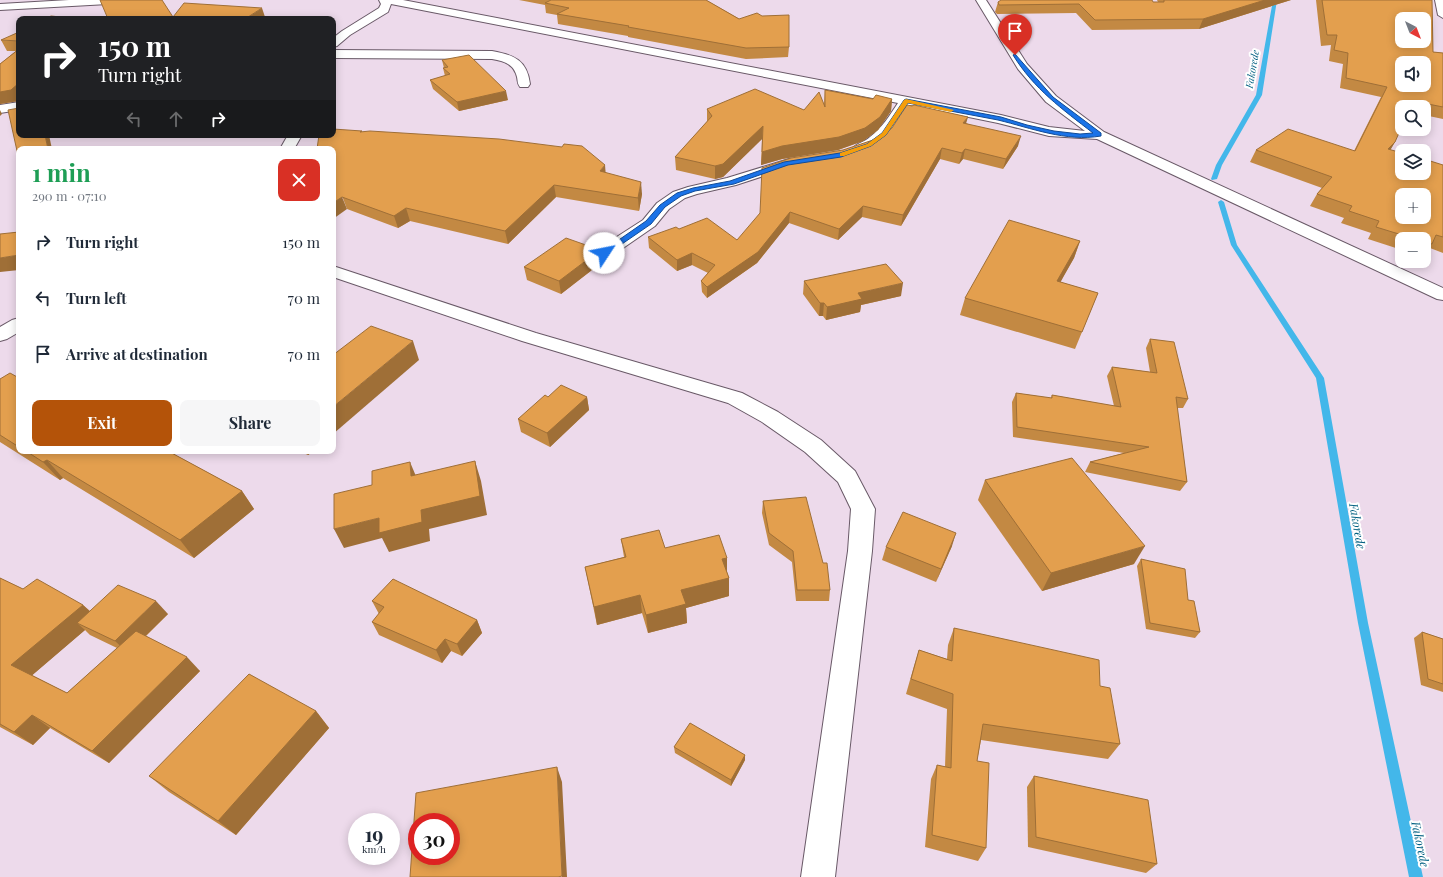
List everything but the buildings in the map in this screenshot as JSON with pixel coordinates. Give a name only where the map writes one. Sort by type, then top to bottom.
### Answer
[{"type":"street","points":[[0,8],[126,0]]},
{"type":"street","points":[[336,41],[346,33],[384,10],[386,4],[385,0],[1001,119],[1025,127],[1080,136],[1099,135]]},
{"type":"street","points":[[981,0],[1022,66],[1051,99],[1050,113]]},
{"type":"street","points":[[1440,0],[1443,15]]},
{"type":"street","points":[[376,16],[422,7]]},
{"type":"street","points":[[336,54],[492,55],[506,57],[516,63],[524,72],[524,84]]},
{"type":"street","points":[[848,152],[869,145],[884,134],[906,101]]},
{"type":"street","points":[[0,109],[16,106]]},
{"type":"street","points":[[1001,119],[1050,113],[1443,295]]},
{"type":"street","points":[[604,253],[649,223],[663,206],[679,195],[693,190],[731,182],[787,163],[802,161]]},
{"type":"street","points":[[336,272],[529,337],[735,398],[770,416],[813,446],[847,477],[863,508],[860,551],[818,877]]},
{"type":"street","points":[[0,335],[16,326]]},
{"type":"waterway","name":"Fakorede","points":[[1214,179],[1219,165],[1259,95],[1275,0]]},
{"type":"waterway","name":"Fakorede","points":[[1221,202],[1234,245],[1320,378],[1363,623],[1416,877]]},
{"type":"slow traffic","points":[[842,154],[869,145],[884,134],[906,101],[951,110]]},
{"type":"route","points":[[604,253],[649,223],[663,206],[679,195],[693,190],[731,182],[787,163],[841,155],[869,145],[884,134],[906,101],[1001,119],[1025,127],[1080,136],[1099,135],[1051,99],[1022,66],[1015,55]]}]
